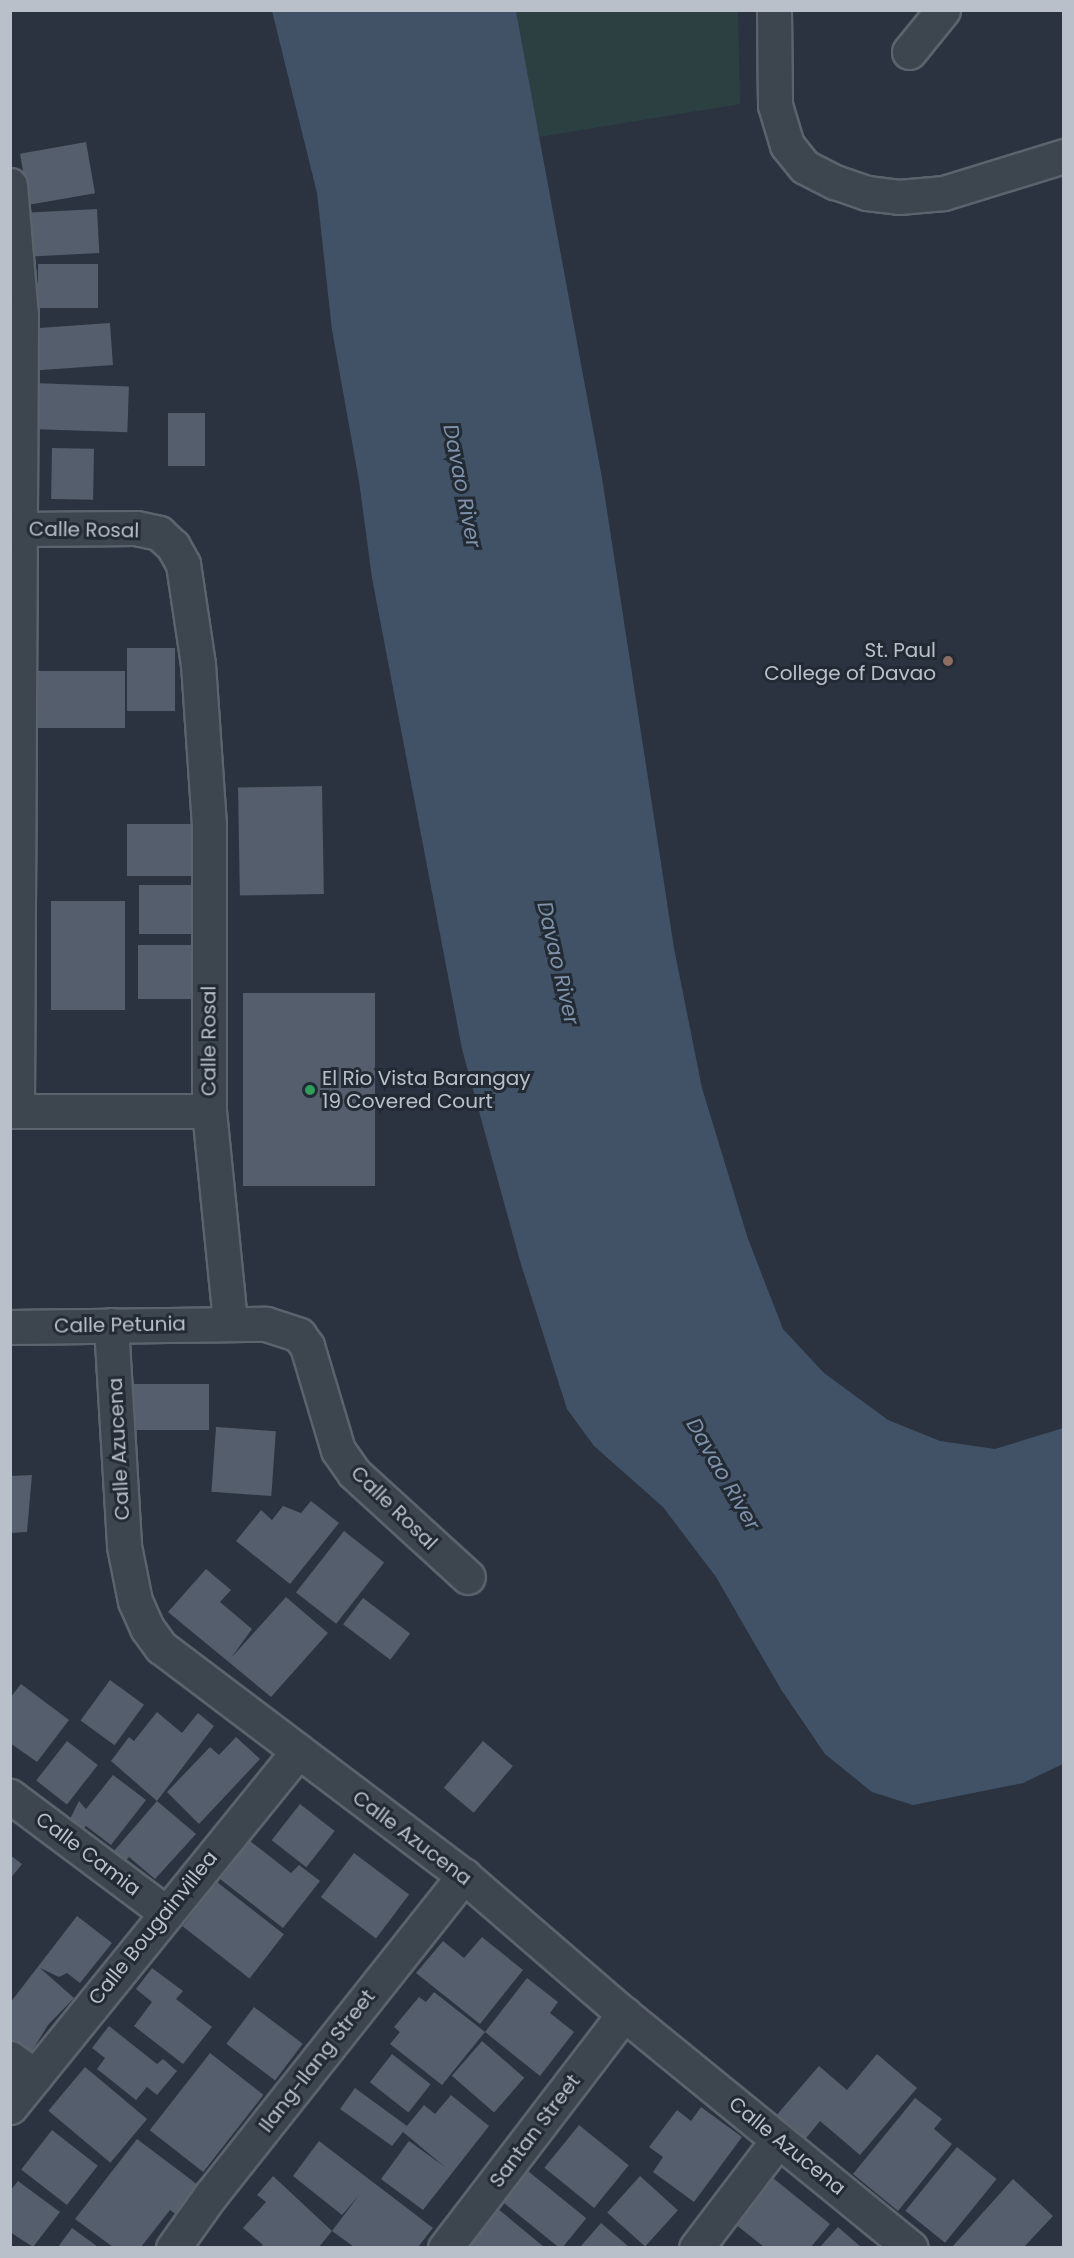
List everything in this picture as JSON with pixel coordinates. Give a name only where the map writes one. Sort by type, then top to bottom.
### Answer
[{"type":"street","points":[[774,10],[775,105],[787,145],[805,167],[835,182],[867,193],[899,197],[944,193],[1029,170],[1064,156]]},
{"type":"street","points":[[909,52],[943,10]]},
{"type":"street","points":[[10,185],[21,315],[14,888],[14,1111],[209,1111]]},
{"type":"street","name":"Calle Rosal","points":[[19,529],[136,528],[159,533],[173,546],[183,564],[198,664],[209,825],[209,1111],[230,1323],[266,1324],[298,1335],[307,1346],[338,1450],[354,1473],[468,1577]]},
{"type":"street","name":"Calle Petunia","points":[[10,1327],[230,1323]]},
{"type":"street","name":"Calle Azucena","points":[[111,1325],[124,1546],[135,1601],[147,1628],[161,1647],[188,1670],[464,1876],[624,2014],[911,2247]]},
{"type":"street","name":"Calle Bougainvillea","points":[[10,2107],[23,2067],[165,1912],[298,1751]]},
{"type":"street","name":"Calle Camia","points":[[10,1796],[165,1912]]},
{"type":"street","name":"Ilang-Ilang Street","points":[[173,2247],[210,2196],[464,1876]]},
{"type":"street","name":"Santan Street","points":[[445,2247],[624,2014]]},
{"type":"street","points":[[696,2247],[778,2140]]},
{"type":"shaded area","points":[[516,11],[738,11],[740,104],[539,137]]},
{"type":"water","name":"Davao River","points":[[272,11],[516,11],[602,478],[674,948],[702,1088],[748,1239],[783,1329],[824,1373],[888,1420],[940,1441],[995,1449],[1063,1428],[1063,1764],[1023,1783],[913,1805],[872,1792],[825,1754],[782,1691],[716,1577],[663,1507],[594,1446],[567,1409],[520,1261],[462,1049],[372,578],[359,481],[332,330],[317,193]]},
{"type":"building","points":[[86,142],[95,193],[29,205],[20,154]]},
{"type":"building","points":[[97,209],[99,253],[32,256],[30,213]]},
{"type":"building","points":[[38,264],[98,264],[98,308],[38,308]]},
{"type":"building","points":[[110,323],[113,365],[34,370],[31,329]]},
{"type":"building","points":[[32,383],[129,386],[127,432],[30,429]]},
{"type":"building","points":[[168,413],[205,413],[205,466],[168,466]]},
{"type":"building","points":[[52,448],[94,449],[93,500],[51,499]]},
{"type":"building","points":[[127,648],[175,648],[175,711],[127,711]]},
{"type":"building","points":[[30,671],[125,671],[125,728],[30,728]]},
{"type":"building","points":[[322,786],[324,894],[240,895],[238,787]]},
{"type":"building","points":[[127,824],[191,824],[191,876],[127,876]]},
{"type":"building","points":[[139,885],[193,885],[193,934],[139,934]]},
{"type":"building","points":[[51,901],[125,901],[125,1010],[51,1010]]},
{"type":"building","points":[[138,945],[201,945],[201,999],[138,999]]},
{"type":"building","name":"El Rio Vista Barangay 19 Covered Court","points":[[243,993],[375,993],[375,1186],[243,1186]]},
{"type":"building","points":[[133,1384],[209,1384],[209,1430],[133,1430]]},
{"type":"building","points":[[216,1427],[276,1431],[271,1496],[211,1492]]},
{"type":"building","points":[[32,1475],[27,1532],[10,1533],[10,1476]]},
{"type":"building","points":[[311,1501],[339,1523],[290,1584],[236,1541],[261,1510],[272,1520],[283,1506],[301,1513]]},
{"type":"building","points":[[344,1531],[384,1562],[336,1624],[296,1592]]},
{"type":"building","points":[[206,1569],[231,1590],[220,1602],[252,1629],[231,1658],[286,1597],[328,1633],[271,1697],[168,1612]]},
{"type":"building","points":[[363,1598],[410,1634],[390,1660],[343,1624]]},
{"type":"building","points":[[110,1680],[144,1705],[115,1745],[81,1720]]},
{"type":"building","points":[[21,1684],[69,1720],[37,1762],[10,1743],[10,1698]]},
{"type":"building","points":[[157,1712],[182,1733],[198,1713],[214,1726],[157,1801],[111,1761],[129,1737],[134,1741]]},
{"type":"building","points":[[236,1737],[260,1759],[199,1824],[167,1792],[210,1747],[219,1755]]},
{"type":"building","points":[[67,1741],[98,1765],[67,1804],[36,1780]]},
{"type":"building","points":[[483,1741],[513,1766],[474,1813],[444,1788]]},
{"type":"building","points":[[113,1775],[146,1800],[111,1845],[86,1826],[81,1831],[70,1819],[79,1801],[86,1809]]},
{"type":"building","points":[[157,1801],[196,1834],[155,1879],[129,1857],[119,1868],[107,1859]]},
{"type":"building","points":[[300,1804],[335,1831],[306,1867],[272,1840]]},
{"type":"building","points":[[250,1841],[291,1873],[299,1865],[320,1881],[283,1928],[220,1879]]},
{"type":"building","points":[[354,1853],[409,1895],[376,1938],[321,1897]]},
{"type":"building","points":[[10,1855],[22,1864],[10,1879]]},
{"type":"building","points":[[217,1882],[284,1934],[250,1978],[183,1926]]},
{"type":"building","points":[[77,1916],[112,1943],[80,1983],[67,1973],[59,1977],[40,1968],[74,1998],[48,2025],[29,2056],[10,2040],[10,2003]]},
{"type":"building","points":[[482,1937],[523,1970],[480,2024],[416,1973],[443,1941],[464,1958]]},
{"type":"building","points":[[152,1968],[183,1991],[176,1999],[212,2027],[183,2064],[134,2026],[152,2002],[136,1989]]},
{"type":"building","points":[[527,1978],[558,2002],[550,2013],[574,2032],[540,2076],[485,2032]]},
{"type":"building","points":[[434,1992],[485,2032],[442,2085],[390,2044],[400,2032],[394,2027],[419,1997],[426,2002]]},
{"type":"building","points":[[254,2007],[303,2044],[275,2080],[226,2044]]},
{"type":"building","points":[[109,2026],[157,2064],[163,2059],[177,2071],[157,2095],[147,2087],[136,2100],[97,2069],[105,2058],[92,2048]]},
{"type":"building","points":[[482,2041],[524,2078],[494,2112],[452,2076]]},
{"type":"building","points":[[210,2053],[264,2095],[203,2172],[150,2130]]},
{"type":"building","points":[[392,2054],[431,2084],[408,2113],[370,2082]]},
{"type":"building","points":[[877,2054],[917,2088],[860,2155],[820,2121],[803,2142],[774,2118],[819,2066],[847,2090]]},
{"type":"building","points":[[85,2067],[147,2119],[110,2163],[48,2111]]},
{"type":"building","points":[[355,2088],[407,2126],[424,2105],[435,2114],[451,2095],[489,2126],[423,2210],[381,2179],[409,2141],[445,2167],[403,2132],[392,2146],[340,2109]]},
{"type":"building","points":[[915,2098],[942,2119],[934,2129],[952,2144],[898,2211],[853,2174]]},
{"type":"building","points":[[701,2107],[742,2137],[694,2202],[653,2172],[663,2157],[649,2147],[677,2110],[691,2121]]},
{"type":"building","points":[[579,2125],[629,2165],[594,2208],[544,2168]]},
{"type":"building","points":[[52,2130],[98,2166],[67,2205],[21,2169]]},
{"type":"building","points":[[137,2139],[202,2188],[180,2217],[170,2210],[141,2247],[113,2247],[75,2219]]},
{"type":"building","points":[[319,2141],[433,2228],[418,2247],[354,2247],[332,2231],[359,2195],[342,2215],[293,2176]]},
{"type":"building","points":[[957,2147],[997,2179],[945,2243],[905,2211]]},
{"type":"building","points":[[528,2171],[586,2218],[562,2248],[560,2248],[503,2202]]},
{"type":"building","points":[[768,2174],[830,2224],[811,2247],[764,2247],[730,2220]]},
{"type":"building","points":[[273,2176],[332,2231],[319,2247],[260,2247],[263,2245],[243,2228],[266,2202],[257,2195]]},
{"type":"building","points":[[640,2176],[678,2210],[645,2247],[607,2212]]},
{"type":"building","points":[[1013,2179],[1053,2216],[1024,2247],[952,2247]]},
{"type":"building","points":[[18,2181],[60,2212],[33,2247],[10,2232],[10,2191]]},
{"type":"building","points":[[497,2208],[544,2247],[467,2247]]},
{"type":"building","points":[[601,2223],[629,2247],[580,2247]]},
{"type":"building","points":[[838,2227],[861,2247],[820,2247]]},
{"type":"building","points":[[72,2228],[98,2247],[58,2247]]},
{"type":"place","name":"St. Paul College of Davao","points":[[948,661]]},
{"type":"place","name":"El Rio Vista Barangay 19 Covered Court","points":[[310,1090]]}]
